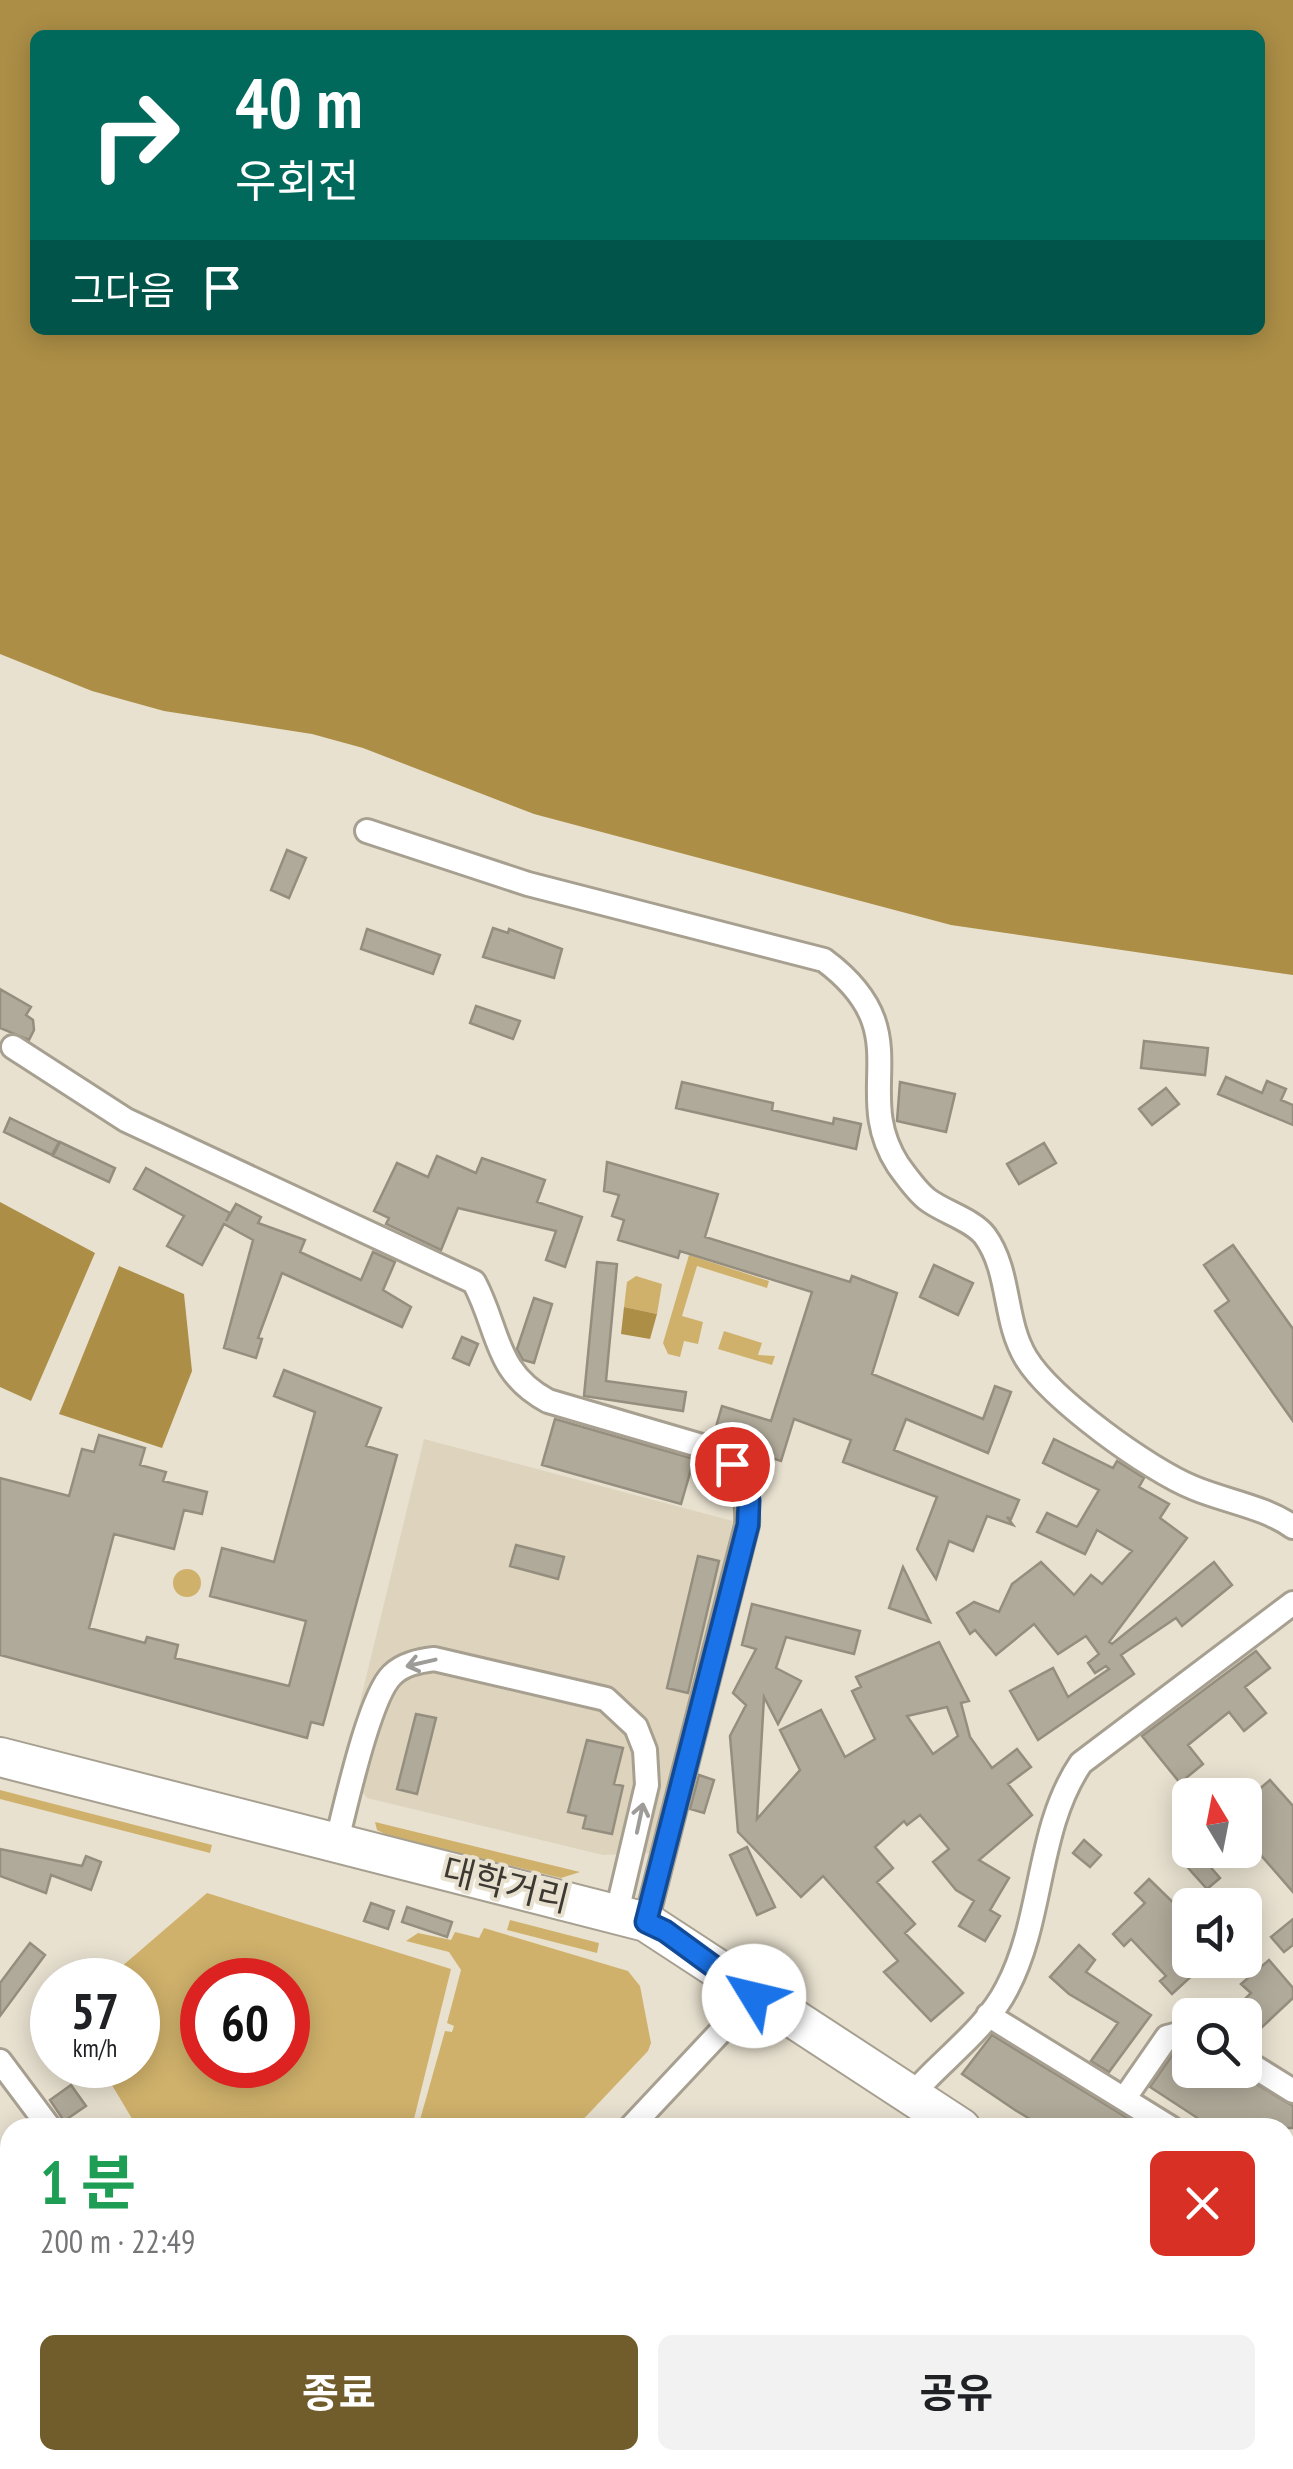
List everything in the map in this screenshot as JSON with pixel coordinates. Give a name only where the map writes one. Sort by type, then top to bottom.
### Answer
[{"type":"main road","name":"대학거리","points":[[0,1758],[632,1918],[665,1931],[754,1996],[946,2118]]},
{"type":"street","points":[[367,831],[528,884],[824,960],[849,979],[870,1008],[878,1030],[880,1118],[896,1162],[925,1198],[984,1233],[1000,1266],[1009,1320],[1027,1360],[1075,1408],[1143,1460],[1190,1487],[1293,1526]]},
{"type":"street","points":[[13,1047],[126,1120],[474,1282],[508,1369],[526,1389],[548,1400],[712,1450],[732,1464],[749,1500],[748,1525],[632,1918]]},
{"type":"street","points":[[910,2096],[1007,1989],[1054,1822],[1068,1782],[1081,1763],[1293,1602]]},
{"type":"street","points":[[336,1844],[378,1699],[390,1676],[412,1663],[434,1659],[606,1698],[636,1727],[644,1750],[647,1785],[632,1918]]},
{"type":"street","points":[[639,2118],[754,1996]]},
{"type":"street","points":[[988,2014],[1155,2118]]},
{"type":"street","points":[[1124,2099],[1172,2036]]},
{"type":"street","points":[[0,2062],[42,2118]]},
{"type":"street","points":[[1262,2071],[1293,2091]]},
{"type":"shaded area","points":[[0,0],[1293,0],[1293,975],[951,925],[534,814],[363,748],[312,734],[164,711],[92,691],[0,654]]},
{"type":"shaded area","points":[[0,1202],[95,1253],[31,1401],[0,1387]]},
{"type":"shaded area","points":[[689,1255],[769,1281],[767,1288],[697,1266],[682,1316],[703,1322],[698,1344],[684,1341],[680,1357],[668,1354],[663,1343]]},
{"type":"shaded area","points":[[119,1266],[184,1294],[192,1371],[162,1448],[59,1414]]},
{"type":"shaded area","points":[[636,1276],[662,1284],[657,1314],[624,1307],[627,1282]]},
{"type":"shaded area","points":[[624,1307],[657,1314],[650,1339],[621,1334]]},
{"type":"shaded area","points":[[724,1331],[762,1343],[758,1355],[775,1356],[772,1365],[718,1349]]},
{"type":"shaded area","points":[[424,1439],[733,1521],[654,1853],[603,1855],[367,1798],[344,1768]]},
{"type":"shaded area","points":[[187,1569],[197,1573],[201,1583],[197,1593],[187,1597],[177,1593],[173,1583],[177,1573]]},
{"type":"shaded area","points":[[0,1790],[212,1845],[210,1853],[0,1799]]},
{"type":"shaded area","points":[[375,1822],[580,1872],[561,1878],[389,1836],[377,1830]]},
{"type":"shaded area","points":[[207,1893],[451,1969],[414,2118],[132,2118],[114,2088],[160,2088],[160,1958],[132,1958]]},
{"type":"shaded area","points":[[510,1920],[599,1943],[597,1953],[507,1930]]},
{"type":"shaded area","points":[[484,1928],[628,1971],[640,1986],[651,2043],[648,2051],[585,2118],[421,2118],[445,2031],[452,2032],[454,2026],[447,2023],[461,1970],[449,1952],[406,1941],[418,1933],[451,1940],[455,1932],[479,1938]]},
{"type":"building","points":[[287,850],[306,858],[289,898],[271,890]]},
{"type":"building","points":[[493,928],[508,933],[509,929],[562,949],[554,978],[483,957]]},
{"type":"building","points":[[367,929],[440,955],[433,974],[361,949]]},
{"type":"building","points":[[0,989],[31,1007],[26,1015],[33,1020],[29,1040],[0,1028]]},
{"type":"building","points":[[476,1006],[520,1021],[513,1039],[470,1023]]},
{"type":"building","points":[[1144,1041],[1208,1048],[1205,1075],[1141,1068]]},
{"type":"building","points":[[1226,1077],[1262,1093],[1267,1081],[1286,1089],[1281,1100],[1293,1105],[1293,1125],[1218,1094]]},
{"type":"building","points":[[682,1082],[773,1103],[772,1110],[833,1124],[834,1118],[861,1124],[856,1149],[676,1108]]},
{"type":"building","points":[[900,1082],[955,1094],[946,1132],[897,1121]]},
{"type":"building","points":[[1166,1088],[1179,1104],[1152,1125],[1139,1109]]},
{"type":"building","points":[[10,1118],[59,1142],[52,1155],[4,1132]]},
{"type":"building","points":[[60,1142],[115,1168],[109,1182],[53,1156]]},
{"type":"building","points":[[1044,1143],[1056,1163],[1019,1184],[1007,1164]]},
{"type":"building","points":[[437,1156],[476,1173],[482,1158],[545,1180],[537,1202],[582,1217],[565,1267],[546,1260],[556,1231],[458,1208],[441,1250],[386,1224],[389,1218],[374,1211],[397,1163],[428,1177]]},
{"type":"building","points":[[607,1162],[718,1194],[705,1237],[850,1282],[852,1276],[897,1293],[872,1374],[983,1419],[995,1386],[1011,1392],[988,1453],[906,1419],[894,1450],[1019,1500],[1011,1519],[1007,1517],[1013,1525],[987,1516],[973,1551],[949,1541],[936,1579],[917,1549],[937,1497],[843,1462],[851,1440],[794,1419],[781,1461],[730,1445],[714,1434],[722,1406],[771,1421],[812,1292],[680,1251],[678,1258],[618,1240],[624,1220],[612,1216],[619,1195],[604,1191]]},
{"type":"building","points":[[146,1168],[230,1213],[226,1221],[236,1204],[261,1217],[258,1223],[305,1240],[300,1252],[361,1280],[373,1252],[395,1262],[383,1290],[411,1307],[402,1327],[282,1273],[258,1338],[262,1339],[256,1358],[224,1348],[253,1240],[224,1224],[202,1265],[167,1246],[184,1216],[134,1189]]},
{"type":"building","points":[[1233,1245],[1293,1329],[1293,1421],[1215,1311],[1229,1301],[1204,1265]]},
{"type":"building","points":[[597,1262],[617,1264],[606,1381],[686,1392],[683,1411],[584,1396]]},
{"type":"building","points":[[934,1265],[973,1283],[958,1315],[920,1297]]},
{"type":"building","points":[[534,1298],[552,1304],[534,1363],[523,1360],[517,1349]]},
{"type":"building","points":[[462,1337],[478,1344],[469,1365],[453,1358]]},
{"type":"building","points":[[284,1370],[381,1408],[366,1446],[397,1455],[323,1725],[311,1722],[307,1738],[0,1655],[0,1478],[69,1496],[82,1449],[94,1452],[99,1435],[145,1448],[140,1465],[166,1472],[163,1481],[207,1492],[202,1514],[184,1510],[174,1549],[114,1534],[89,1628],[145,1643],[147,1637],[178,1645],[175,1658],[289,1686],[306,1621],[210,1596],[222,1548],[274,1562],[315,1412],[274,1396]]},
{"type":"building","points":[[555,1419],[694,1459],[681,1504],[542,1465]]},
{"type":"building","points":[[1054,1439],[1113,1468],[1117,1461],[1144,1478],[1139,1487],[1169,1504],[1160,1518],[1187,1538],[1109,1642],[1112,1644],[1214,1562],[1232,1585],[1182,1626],[1176,1618],[1121,1655],[1134,1674],[1038,1740],[1010,1691],[1053,1668],[1068,1697],[1109,1669],[1106,1666],[1095,1673],[1088,1663],[1099,1654],[1086,1636],[1058,1654],[1034,1624],[996,1655],[975,1630],[970,1634],[957,1613],[974,1602],[999,1612],[1012,1584],[1041,1562],[1074,1595],[1091,1575],[1102,1584],[1132,1551],[1097,1530],[1085,1554],[1037,1532],[1047,1513],[1077,1527],[1099,1490],[1043,1463]]},
{"type":"building","points":[[516,1545],[564,1557],[558,1579],[510,1566]]},
{"type":"building","points":[[698,1556],[719,1561],[688,1693],[667,1688]]},
{"type":"building","points":[[903,1567],[930,1622],[889,1608]]},
{"type":"building","points":[[752,1604],[860,1631],[854,1654],[786,1637],[776,1668],[801,1681],[778,1724],[764,1697],[757,1819],[800,1770],[780,1730],[821,1710],[845,1757],[875,1739],[852,1691],[861,1687],[856,1677],[939,1642],[969,1701],[961,1703],[970,1737],[992,1768],[1017,1749],[1031,1767],[1008,1784],[1032,1815],[979,1860],[1009,1878],[990,1910],[1000,1916],[985,1941],[959,1926],[974,1901],[956,1890],[933,1862],[949,1849],[920,1815],[907,1825],[904,1821],[875,1847],[893,1868],[877,1882],[915,1924],[905,1933],[963,1993],[931,2021],[884,1972],[898,1961],[823,1876],[801,1897],[738,1832],[730,1736],[746,1705],[733,1693],[756,1649],[742,1645]],"holes":[[[947,1707],[958,1736],[933,1754],[907,1716]]]},
{"type":"building","points":[[1256,1651],[1270,1668],[1245,1687],[1266,1713],[1244,1731],[1229,1712],[1188,1745],[1203,1764],[1186,1778],[1176,1778],[1142,1736]]},
{"type":"building","points":[[416,1714],[436,1718],[417,1794],[397,1789]]},
{"type":"building","points":[[587,1740],[623,1748],[614,1784],[623,1786],[612,1834],[583,1828],[586,1816],[568,1812]]},
{"type":"building","points":[[699,1775],[714,1780],[704,1813],[690,1809]]},
{"type":"building","points":[[1270,1780],[1293,1806],[1293,1892],[1262,1856],[1262,1787]]},
{"type":"building","points":[[1084,1840],[1101,1855],[1090,1867],[1073,1853]]},
{"type":"building","points":[[747,1847],[775,1907],[757,1915],[730,1855]]},
{"type":"building","points":[[0,1849],[82,1866],[86,1856],[101,1862],[91,1890],[51,1875],[46,1893],[0,1876]]},
{"type":"building","points":[[1188,1868],[1211,1868],[1220,1878],[1206,1888]]},
{"type":"building","points":[[1149,1879],[1172,1901],[1172,1978],[1189,1978],[1172,1994],[1160,1981],[1166,1976],[1131,1939],[1124,1946],[1113,1934],[1145,1903],[1135,1893]]},
{"type":"building","points":[[371,1903],[394,1911],[388,1929],[364,1921]]},
{"type":"building","points":[[407,1907],[452,1922],[447,1937],[402,1922]]},
{"type":"building","points":[[1293,1919],[1293,1945],[1284,1952],[1271,1937]]},
{"type":"building","points":[[30,1943],[45,1955],[30,1958],[30,1975],[0,2016],[0,1983]]},
{"type":"building","points":[[1079,1945],[1095,1960],[1086,1972],[1151,2015],[1109,2072],[1091,2061],[1118,2023],[1069,1994],[1050,1977]]},
{"type":"building","points":[[1269,1960],[1293,1988],[1293,1998],[1262,2027],[1262,1998],[1246,1998],[1251,1993],[1241,1984],[1248,1978],[1262,1978],[1262,1966]]},
{"type":"building","points":[[992,2035],[1126,2118],[1028,2118],[962,2074]]},
{"type":"building","points":[[1172,2056],[1172,2088],[1262,2087],[1293,2106],[1293,2118],[1197,2118],[1150,2087]]},
{"type":"building","points":[[73,2088],[86,2106],[62,2118],[50,2100]]},
{"type":"route","points":[[732,1464],[749,1500],[748,1525],[646,1922],[665,1931],[754,1996]]}]
